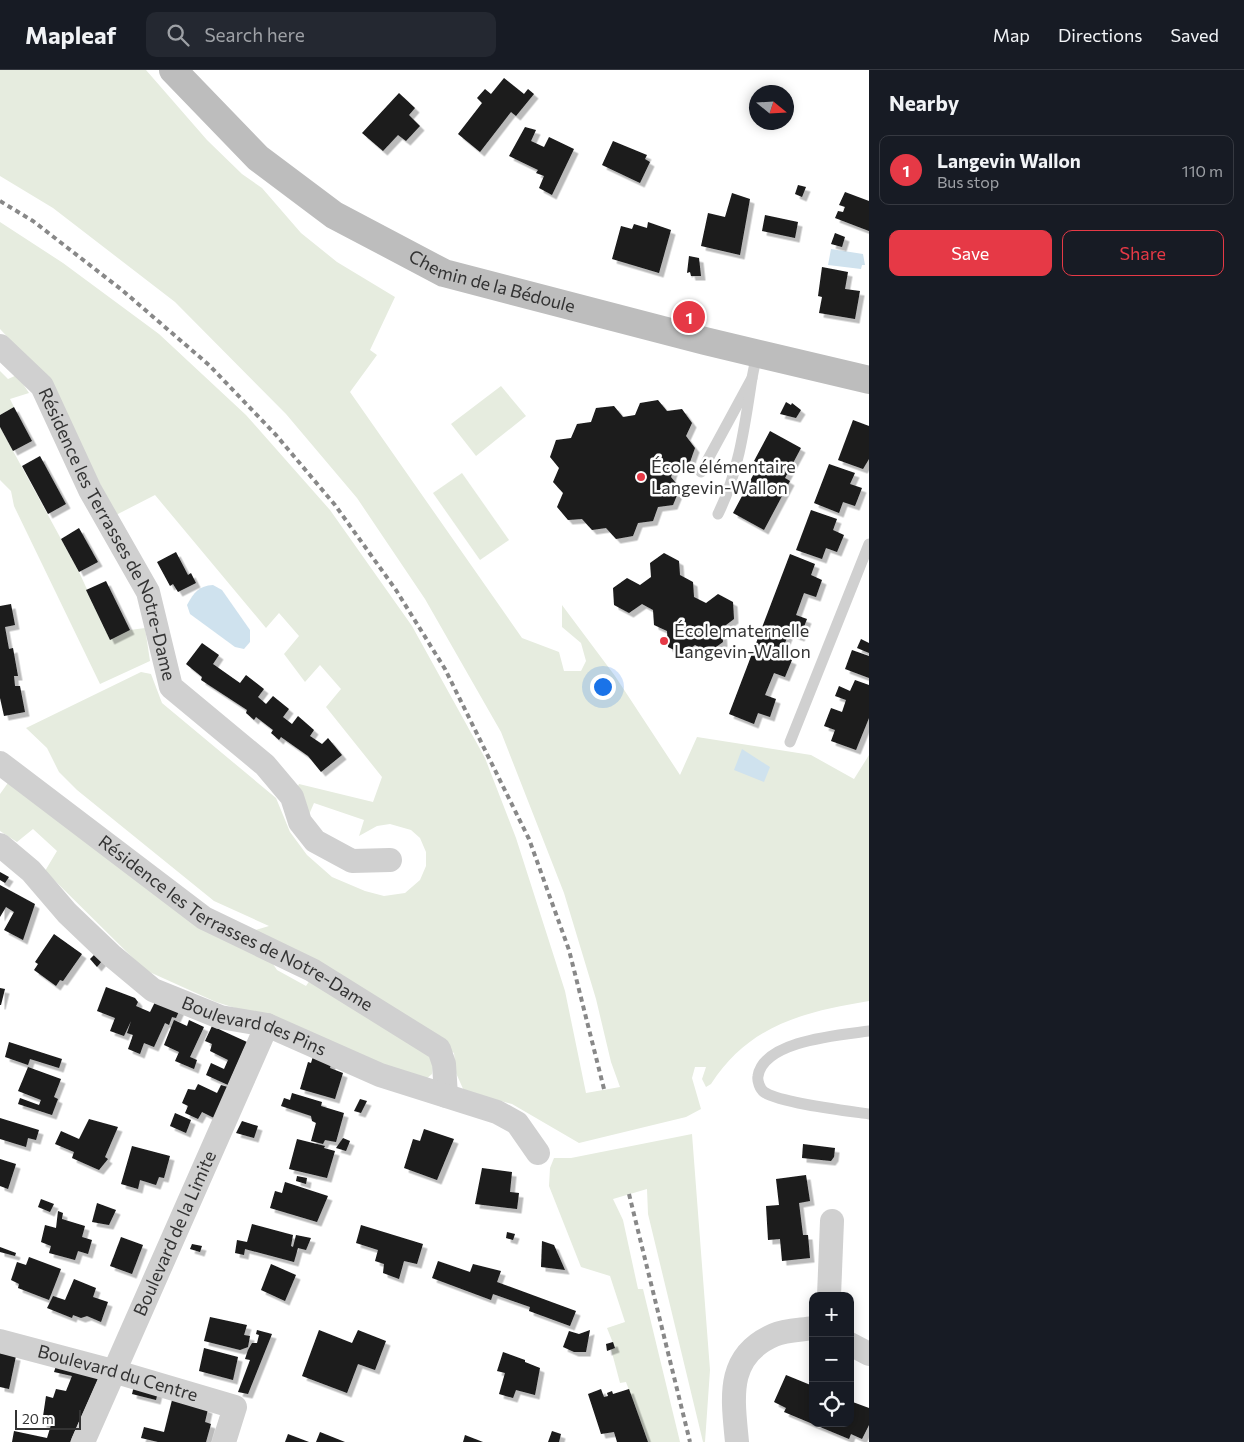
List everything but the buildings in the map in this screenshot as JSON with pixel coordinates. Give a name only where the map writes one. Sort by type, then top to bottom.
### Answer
[{"type":"street","name":"Chemin de la Bédoule","points":[[173,70],[258,158],[334,215],[444,273],[755,365],[869,380]]},
{"type":"street","name":"Résidence les Terrasses de Notre-Dame","points":[[0,346],[42,386],[90,490],[148,592],[171,687],[265,765],[292,797],[300,822],[315,841],[352,861],[390,860]]},
{"type":"street","name":"Résidence les Terrasses de Notre-Dame","points":[[0,763],[204,918],[312,970],[440,1049],[444,1064],[446,1096]]},
{"type":"street","name":"Boulevard des Pins","points":[[0,845],[31,871],[67,913],[111,956],[153,990],[220,1017],[267,1024],[380,1075],[497,1112],[517,1123],[538,1153]]},
{"type":"street","name":"Boulevard de la Limite","points":[[83,1442],[267,1024]]},
{"type":"street","points":[[830,1292],[832,1221]]},
{"type":"street","points":[[737,1442],[732,1394],[737,1370],[751,1351],[775,1335],[809,1329]]},
{"type":"street","name":"Boulevard du Centre","points":[[0,1342],[113,1371],[235,1407],[224,1442]]},
{"type":"street","points":[[854,1346],[869,1354]]},
{"type":"lane","points":[[700,472],[755,365]]},
{"type":"lane","points":[[718,514],[728,494],[743,433],[755,365]]},
{"type":"lane","points":[[790,742],[869,544]]},
{"type":"lane","points":[[869,1031],[811,1038],[774,1055],[759,1068],[757,1080],[763,1092],[777,1098],[869,1114]]},
{"type":"shaded area","points":[[0,70],[146,70],[207,140],[242,174],[262,188],[301,233],[337,262],[395,297],[370,350],[377,355],[350,392],[522,638],[559,652],[564,671],[581,671],[586,661],[581,643],[562,627],[562,605],[615,676],[680,775],[697,737],[811,755],[854,779],[869,755],[869,1001],[822,1010],[780,1024],[742,1048],[726,1064],[711,1084],[706,1087],[702,1079],[706,1067],[695,1067],[692,1078],[701,1109],[686,1117],[579,1143],[512,1104],[464,1091],[456,1073],[454,1053],[373,999],[252,931],[269,926],[214,901],[77,790],[59,772],[47,748],[26,728],[141,672],[151,674],[162,703],[276,798],[290,832],[307,855],[332,877],[365,891],[384,896],[405,893],[420,880],[426,866],[426,852],[420,838],[411,830],[390,824],[377,826],[359,836],[364,820],[314,803],[308,817],[297,788],[299,784],[373,802],[382,777],[326,707],[341,689],[320,665],[305,682],[284,654],[299,636],[279,613],[266,628],[155,495],[116,515],[46,378],[0,329],[0,222],[63,263],[159,334],[246,415],[330,510],[412,626],[485,758],[516,838],[565,991],[586,1093],[620,1087],[611,1062],[596,999],[564,893],[501,732],[425,599],[357,498],[286,414],[175,302],[53,208],[0,176]]},
{"type":"shaded area","points":[[0,371],[8,379],[17,375],[29,393],[10,399],[14,407],[0,415]]},
{"type":"shaded area","points":[[501,386],[526,416],[476,456],[451,424]]},
{"type":"shaded area","points":[[0,427],[79,572],[110,639],[130,630],[145,628],[150,661],[100,684],[14,506],[11,491],[0,480]]},
{"type":"shaded area","points":[[462,473],[509,540],[480,560],[433,493]]},
{"type":"shaded area","points":[[10,780],[267,955],[277,970],[306,986],[310,980],[428,1050],[433,1063],[432,1074],[425,1080],[413,1080],[283,1023],[216,1002],[145,970],[45,871],[57,851],[33,829],[17,842],[0,831],[0,794]]},
{"type":"shaded area","points":[[692,1134],[710,1370],[705,1442],[703,1442],[648,1214],[647,1189],[613,1199],[623,1220],[638,1289],[643,1289],[680,1442],[648,1442],[626,1382],[620,1383],[611,1349],[615,1348],[607,1328],[625,1322],[610,1276],[581,1267],[549,1186],[550,1168],[554,1158],[571,1158]]},
{"type":"water","points":[[831,249],[863,254],[865,265],[862,265],[861,269],[828,265]]},
{"type":"water","points":[[213,585],[222,590],[250,630],[250,642],[244,649],[235,647],[190,614],[187,605],[195,593],[200,588]]},
{"type":"water","points":[[742,749],[770,767],[764,782],[734,770]]},
{"type":"railway","points":[[0,201],[33,221],[122,290],[209,365],[276,435],[335,505],[396,590],[445,669],[529,839],[569,950],[604,1089]]},
{"type":"railway","points":[[629,1194],[690,1442]]},
{"type":"place","name":"Langevin Wallon","points":[[689,317]]},
{"type":"place","name":"École élémentaire Langevin-Wallon","points":[[641,477]]},
{"type":"place","name":"École maternelle Langevin-Wallon","points":[[664,641]]}]
